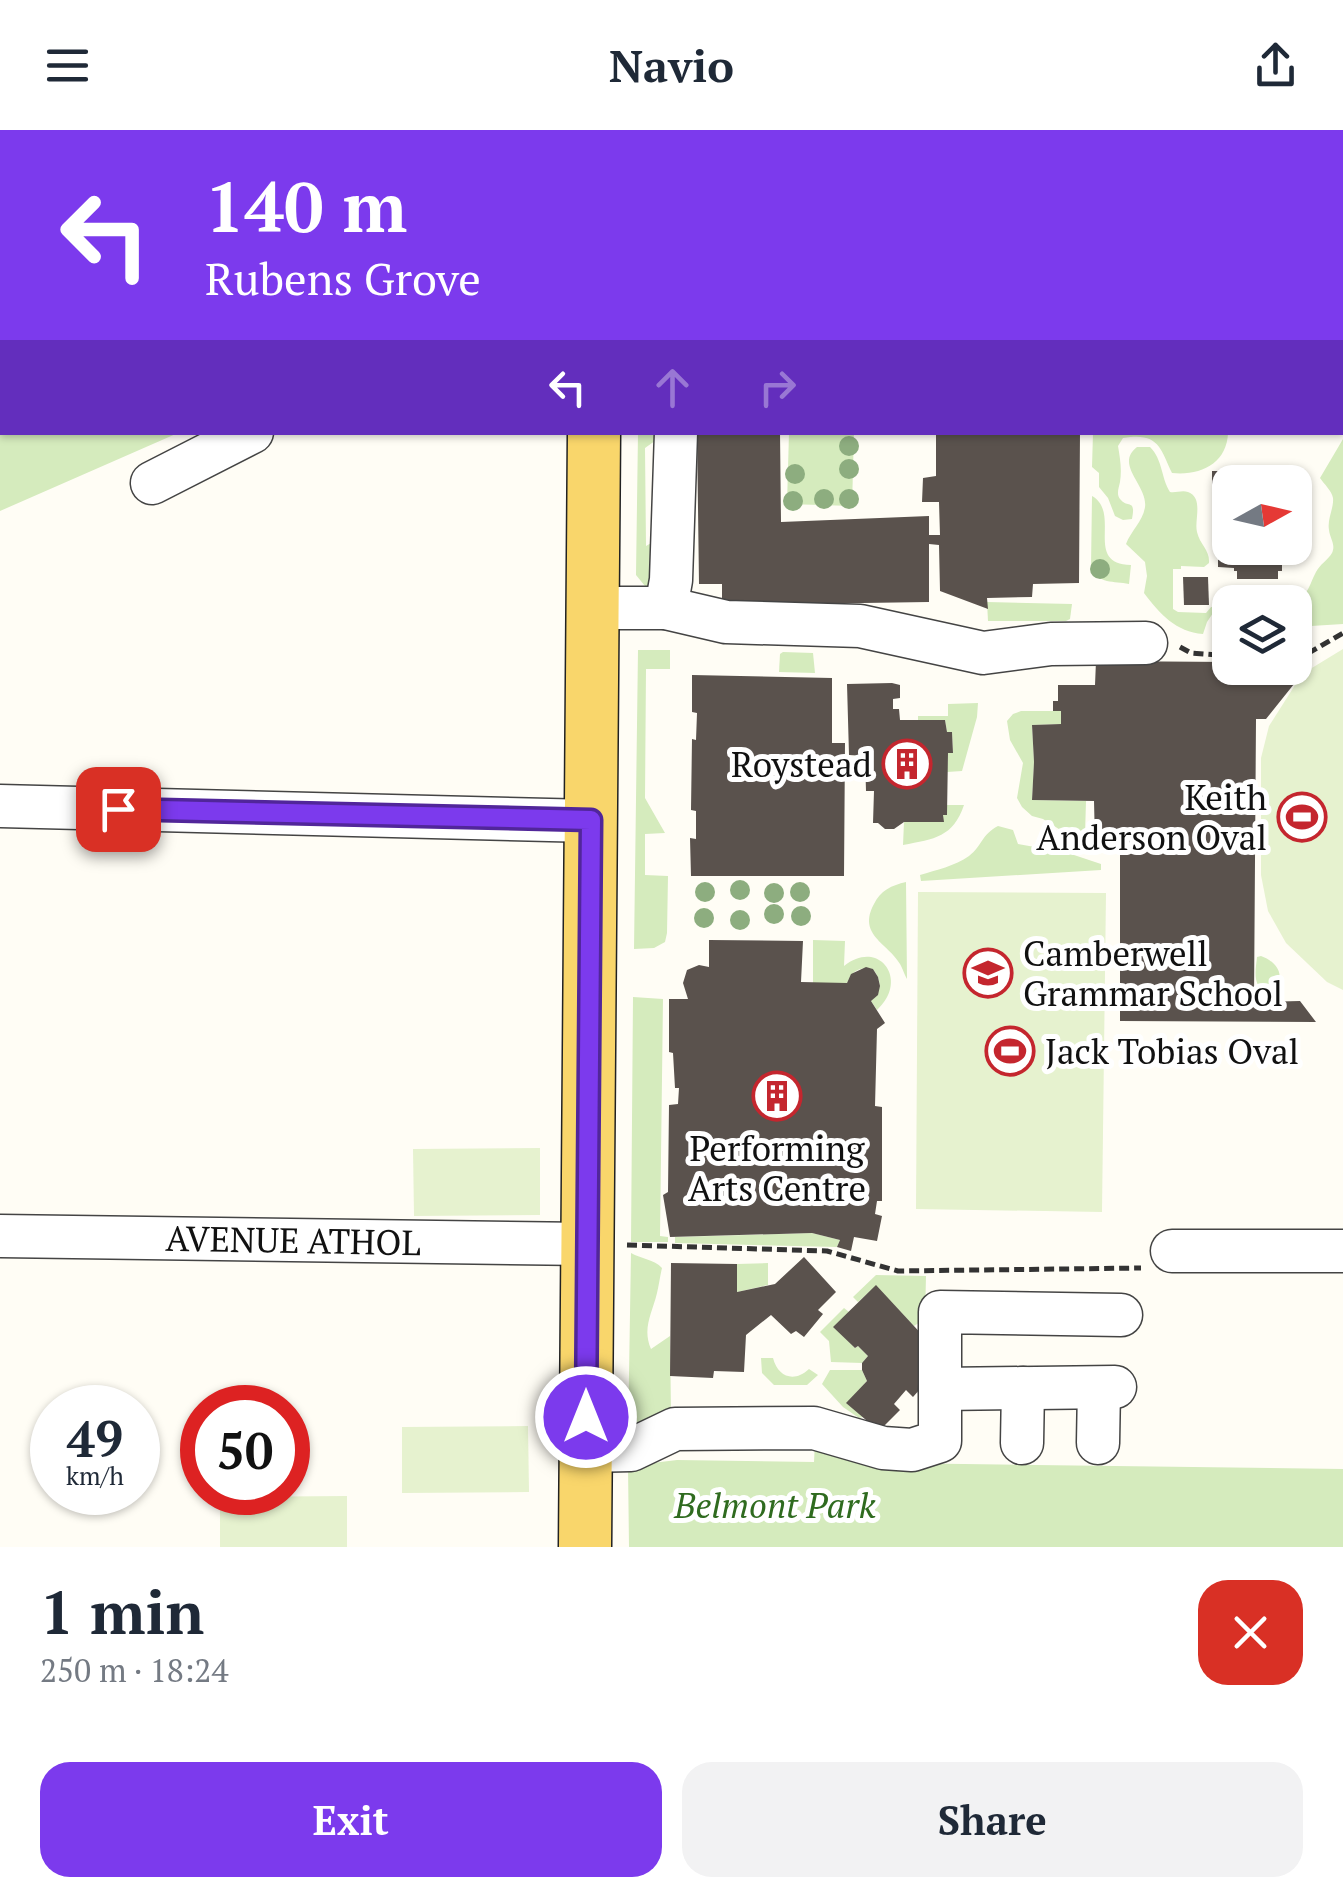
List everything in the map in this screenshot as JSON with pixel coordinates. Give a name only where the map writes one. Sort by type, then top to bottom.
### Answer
[{"type":"main road","points":[[585,1547],[586,1452],[607,1244],[591,820],[594,435]]},
{"type":"street","points":[[152,483],[246,435]]},
{"type":"street","points":[[666,608],[671,580],[676,435]]},
{"type":"street","points":[[591,608],[666,608],[726,622],[860,626],[983,653],[1051,644],[1146,643]]},
{"type":"street","points":[[0,806],[591,820]]},
{"type":"street","name":"AVENUE ATHOL","points":[[0,1236],[607,1244]]},
{"type":"street","points":[[1172,1251],[1343,1252]]},
{"type":"street","points":[[586,1452],[631,1450],[675,1429],[814,1428],[883,1448],[912,1450],[940,1441],[940,1312],[1122,1315]]},
{"type":"street","points":[[1022,1443],[1023,1388]]},
{"type":"street","points":[[940,1389],[1107,1388],[1098,1443]]},
{"type":"path","points":[[1312,651],[1343,633]]},
{"type":"path","points":[[607,1244],[827,1251],[898,1272],[1147,1268],[1172,1251]]},
{"type":"green space","points":[[0,435],[173,435],[0,511]]},
{"type":"green space","points":[[638,435],[663,435],[645,448],[646,546],[665,535],[651,586],[645,586],[636,575]]},
{"type":"green space","points":[[789,435],[854,435],[852,506],[787,504]]},
{"type":"green space","points":[[1093,435],[1228,435],[1217,460],[1202,470],[1183,473],[1172,473],[1151,440],[1123,438],[1118,446],[1118,495],[1132,506],[1132,519],[1115,516],[1099,487],[1099,473],[1092,467]]},
{"type":"green space","points":[[1343,439],[1343,624],[1312,626],[1310,585],[1332,553],[1333,544],[1329,526],[1333,498],[1320,478]]},
{"type":"green space","points":[[1137,447],[1150,447],[1170,492],[1188,492],[1196,499],[1197,532],[1209,563],[1204,567],[1173,569],[1173,609],[1206,613],[1212,607],[1203,634],[1169,621],[1144,593],[1145,562],[1126,544],[1145,507],[1130,468],[1131,454]]},
{"type":"green space","points":[[1092,496],[1104,514],[1109,556],[1131,565],[1129,584],[1102,579],[1091,568]]},
{"type":"green space","points":[[987,602],[1072,604],[1070,619],[1066,621],[988,621]]},
{"type":"green space","name":"Keith Anderson Oval","points":[[1343,649],[1343,990],[1327,982],[1286,943],[1268,911],[1261,875],[1261,758],[1269,726],[1295,685],[1312,685],[1312,668]]},
{"type":"green space","points":[[638,650],[670,650],[670,669],[646,669],[645,798],[665,833],[645,834],[645,875],[668,876],[665,942],[654,948],[634,949]]},
{"type":"green space","points":[[783,652],[813,653],[815,673],[779,672]]},
{"type":"green space","points":[[978,703],[962,771],[947,772],[948,753],[953,752],[952,732],[947,732],[945,720],[918,720],[918,716],[948,716],[948,704]]},
{"type":"green space","points":[[1021,711],[1061,711],[1061,724],[1032,725],[1032,800],[1086,801],[1085,835],[1069,835],[1032,816],[1017,798],[1023,763],[1010,740],[1007,721]]},
{"type":"green space","points":[[947,805],[964,805],[948,830],[903,845],[904,822],[943,822]]},
{"type":"green space","points":[[998,826],[1013,830],[1018,844],[1068,853],[1101,864],[1101,870],[921,881],[920,875],[969,856]]},
{"type":"green space","points":[[906,882],[907,979],[869,924],[880,896]]},
{"type":"green space","name":"Jack Tobias Oval","points":[[918,892],[1106,893],[1102,1212],[916,1209]]},
{"type":"green space","points":[[813,940],[845,941],[844,966],[869,957],[886,966],[891,987],[877,1010],[871,1001],[880,985],[873,969],[857,970],[847,983],[813,983]]},
{"type":"green space","points":[[1257,957],[1273,963],[1280,975],[1277,984],[1264,990],[1256,976]]},
{"type":"green space","points":[[633,997],[663,999],[660,1236],[668,1237],[668,1242],[631,1242]]},
{"type":"green space","points":[[540,1148],[540,1215],[414,1216],[413,1149]]},
{"type":"green space","points":[[812,1233],[840,1240],[837,1247],[675,1243],[675,1237]]},
{"type":"green space","points":[[631,1253],[662,1268],[647,1334],[651,1349],[670,1336],[671,1414],[628,1435]]},
{"type":"green space","points":[[768,1263],[768,1285],[737,1292],[737,1264]]},
{"type":"green space","points":[[876,1275],[926,1276],[925,1319],[914,1326],[876,1286],[858,1302],[853,1297]]},
{"type":"green space","points":[[844,1308],[849,1312],[834,1327],[868,1356],[862,1363],[831,1362],[829,1341],[820,1332]]},
{"type":"green space","points":[[761,1358],[773,1358],[787,1376],[798,1376],[809,1369],[818,1375],[807,1385],[774,1385],[762,1373]]},
{"type":"green space","points":[[830,1370],[862,1370],[867,1381],[847,1403],[863,1417],[843,1407],[822,1384]]},
{"type":"green space","points":[[528,1426],[529,1492],[402,1493],[402,1427]]},
{"type":"green space","name":"Belmont Park","points":[[815,1441],[891,1463],[1343,1469],[1343,1547],[629,1547],[628,1466],[677,1460],[814,1462]]},
{"type":"green space","points":[[310,1496],[347,1496],[347,1547],[220,1547],[220,1515],[310,1515]]},
{"type":"building","points":[[697,435],[780,435],[781,522],[929,516],[929,535],[940,535],[939,502],[922,502],[923,478],[936,476],[936,435],[1080,435],[1079,583],[1033,584],[1032,597],[987,598],[988,609],[940,591],[939,545],[929,544],[929,602],[722,605],[722,584],[699,584]]},
{"type":"building","points":[[1282,565],[1282,571],[1278,571],[1278,579],[1237,579],[1234,568],[1218,567]]},
{"type":"building","points":[[1183,577],[1208,577],[1209,605],[1184,605]]},
{"type":"building","points":[[1096,661],[1212,662],[1212,685],[1293,685],[1266,719],[1256,719],[1254,1002],[1300,1001],[1316,1022],[1120,1021],[1120,843],[1095,843],[1094,801],[1032,800],[1032,725],[1061,724],[1061,711],[1053,711],[1053,701],[1058,701],[1058,685],[1095,685]]},
{"type":"building","points":[[692,675],[832,678],[832,743],[845,743],[844,876],[691,876],[690,838],[696,839],[696,811],[691,810],[692,739],[696,740],[697,713],[692,712]]},
{"type":"building","name":"Roystead","points":[[847,684],[900,685],[900,698],[893,699],[893,709],[899,709],[900,720],[945,720],[947,732],[952,732],[944,822],[904,822],[894,829],[873,823],[874,791],[866,791],[865,756],[849,755]]},
{"type":"building","name":"Performing Arts Centre","points":[[709,940],[803,941],[801,982],[847,983],[851,974],[866,967],[878,977],[878,995],[871,1001],[885,1023],[877,1029],[875,1106],[882,1107],[882,1201],[877,1201],[875,1214],[882,1216],[877,1241],[854,1237],[851,1251],[837,1247],[840,1240],[812,1233],[670,1237],[663,1195],[668,1192],[669,1105],[678,1104],[679,1088],[675,1088],[673,1053],[669,1052],[669,999],[688,999],[683,983],[687,970],[699,965],[709,967]]},
{"type":"building","points":[[804,1257],[836,1292],[818,1310],[823,1314],[804,1337],[796,1331],[791,1334],[771,1315],[746,1335],[744,1372],[714,1371],[713,1378],[670,1376],[671,1263],[737,1264],[737,1292],[775,1284]]},
{"type":"building","points":[[876,1285],[926,1339],[928,1380],[913,1397],[906,1390],[894,1404],[900,1410],[879,1431],[846,1403],[867,1381],[862,1363],[868,1356],[833,1327]]},
{"type":"place","name":"Roystead","points":[[907,764]]},
{"type":"place","name":"Keith Anderson Oval","points":[[1302,817]]},
{"type":"place","name":"Camberwell Grammar School","points":[[988,973]]},
{"type":"place","name":"Jack Tobias Oval","points":[[1010,1051]]},
{"type":"place","name":"Performing Arts Centre","points":[[777,1096]]},
{"type":"route","points":[[118,809],[591,820],[586,1417]]}]
